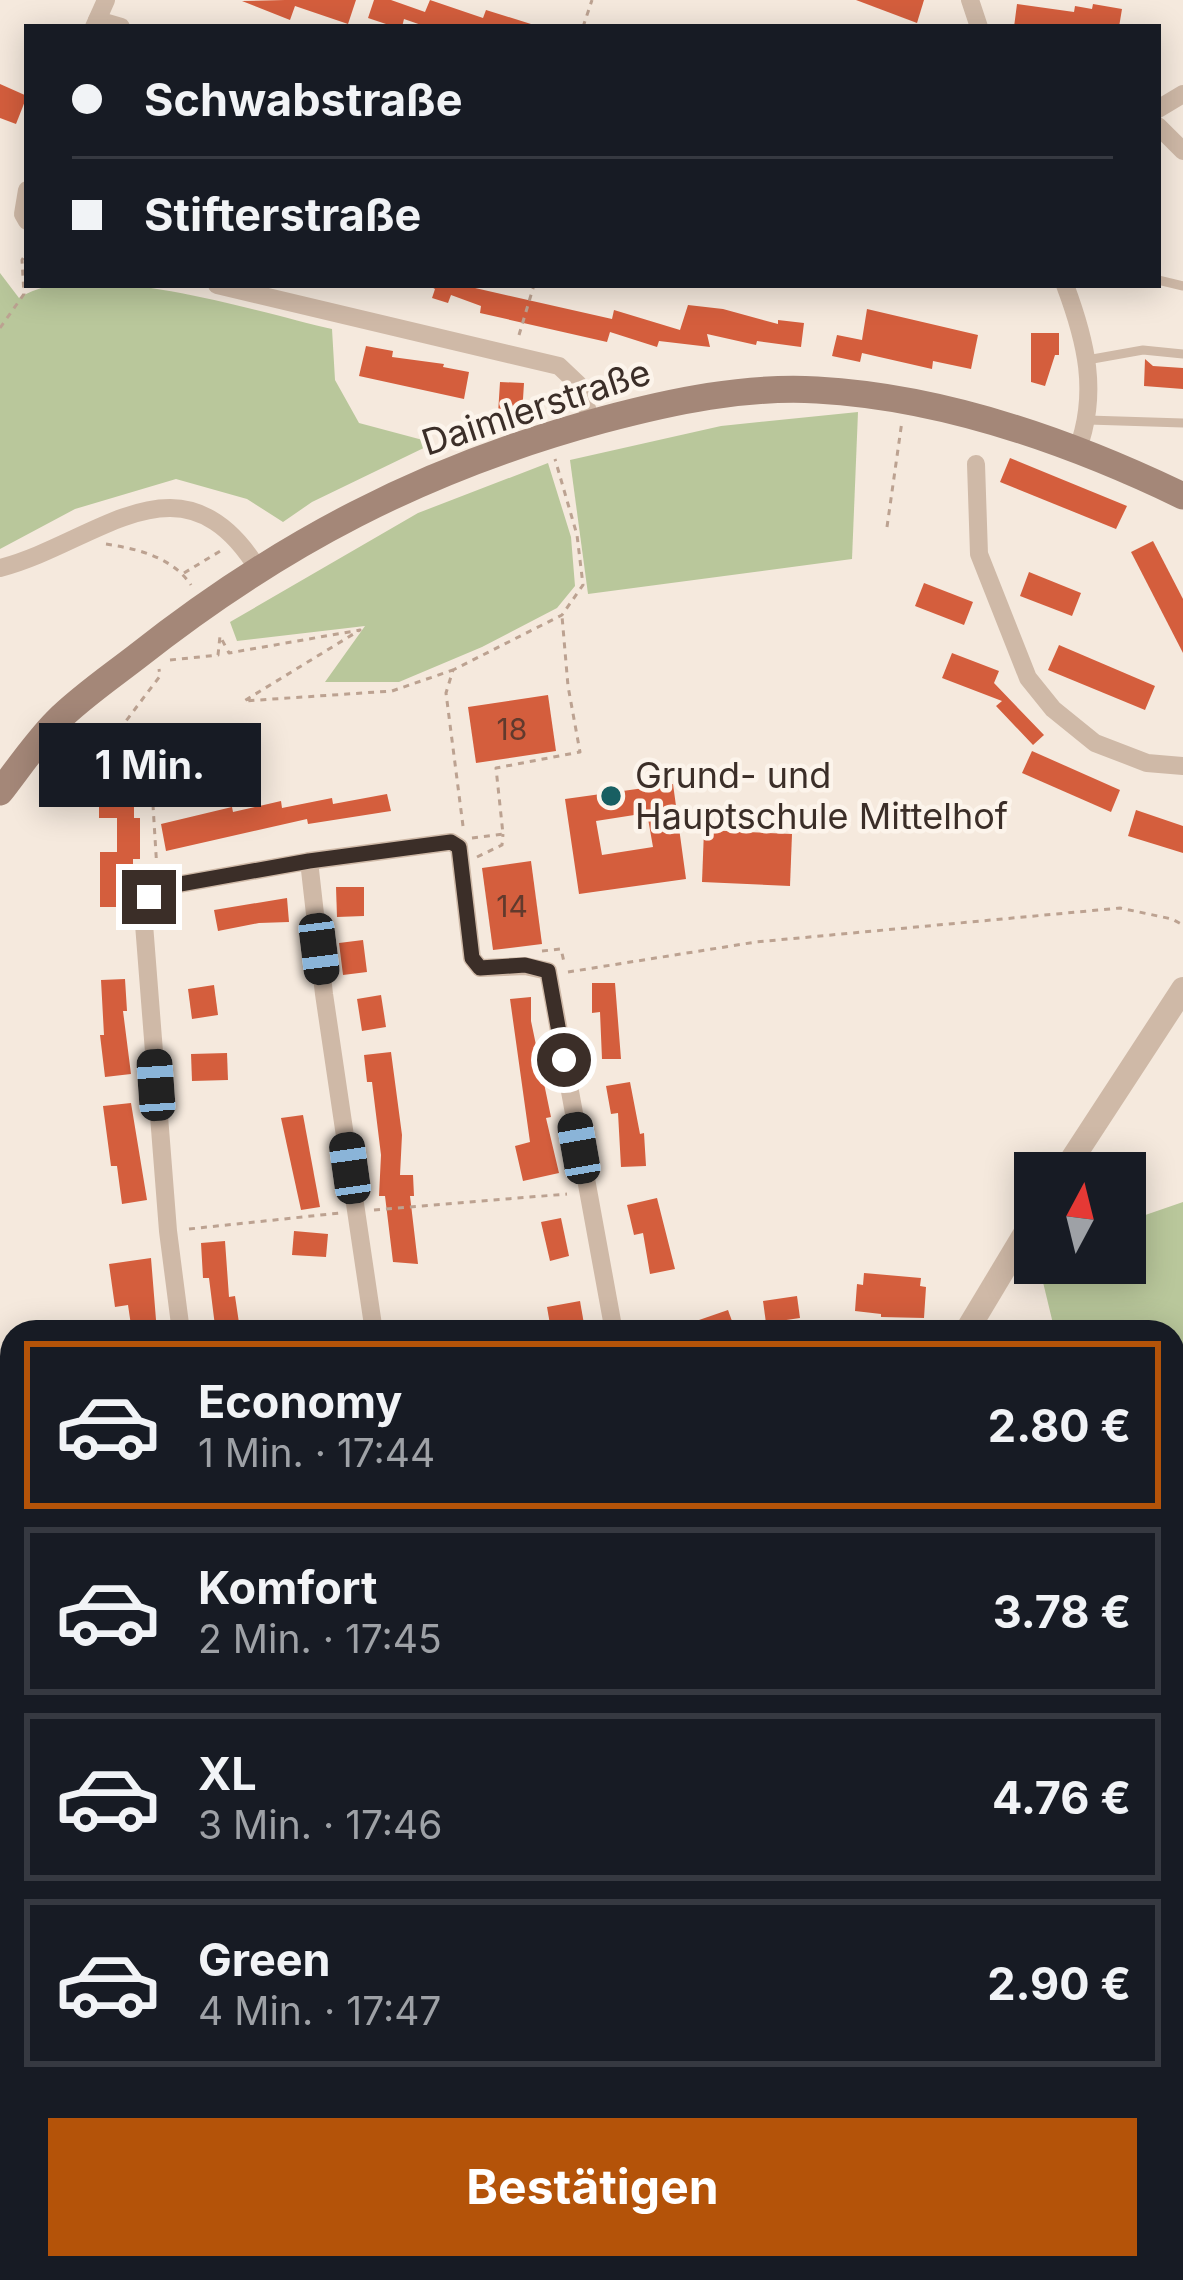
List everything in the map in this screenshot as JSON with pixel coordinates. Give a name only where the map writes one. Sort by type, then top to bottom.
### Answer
[{"type":"main road","name":"Daimlerstraße","points":[[0,792],[55,722],[158,639],[258,569],[426,478],[479,456],[674,400],[757,390],[818,390],[908,402],[1076,451],[1183,496]]},
{"type":"street","points":[[95,24],[106,0]]},
{"type":"street","points":[[1161,130],[1183,151]]},
{"type":"street","points":[[228,288],[559,366],[578,384],[592,422]]},
{"type":"street","points":[[1066,288],[1087,360],[1088,420],[1076,451]]},
{"type":"street","points":[[976,464],[979,554],[1028,678],[1053,709],[1095,743],[1147,764],[1183,766]]},
{"type":"street","points":[[0,568],[146,510],[183,508],[224,526],[258,569]]},
{"type":"street","points":[[179,1320],[144,924],[153,893],[309,861],[451,842],[459,847],[472,958],[480,968],[525,965],[548,971],[612,1320]]},
{"type":"street","points":[[309,861],[372,1320]]},
{"type":"street","points":[[1077,1152],[1183,988]]},
{"type":"street","points":[[973,1320],[1014,1252]]},
{"type":"lane","points":[[1087,360],[1143,350],[1183,355]]},
{"type":"lane","points":[[1088,420],[1183,422]]},
{"type":"path","points":[[0,328],[24,294],[24,257]]},
{"type":"path","points":[[514,354],[534,288]]},
{"type":"path","points":[[887,527],[908,402]]},
{"type":"path","points":[[153,893],[152,789],[142,773],[93,777],[98,758],[160,676],[158,661],[218,655],[220,637],[229,653],[360,630],[244,700],[392,691],[453,670],[562,615],[583,585],[577,535],[548,434]]},
{"type":"path","points":[[82,533],[106,544],[140,549],[184,573],[192,586]]},
{"type":"path","points":[[184,573],[210,556]]},
{"type":"path","points":[[470,860],[502,844],[496,768],[580,752],[562,615]]},
{"type":"path","points":[[453,670],[446,693],[467,839],[503,834]]},
{"type":"path","points":[[542,951],[561,949],[566,972],[756,942],[1120,908],[1183,925]]},
{"type":"path","points":[[168,1231],[587,1192]]},
{"type":"green space","points":[[0,273],[19,298],[45,288],[148,288],[332,329],[335,380],[359,423],[434,443],[312,502],[283,522],[247,499],[176,479],[75,509],[0,549]]},
{"type":"green space","points":[[858,412],[852,559],[588,594],[570,460],[721,426]]},
{"type":"green space","points":[[548,463],[571,537],[575,586],[557,608],[399,682],[325,682],[365,626],[237,641],[230,622],[418,513]]},
{"type":"green space","points":[[1183,1202],[1183,1320],[1052,1320],[1043,1284],[1146,1284],[1146,1215]]},
{"type":"building","points":[[356,0],[348,24],[295,6],[290,20],[242,1]]},
{"type":"building","points":[[374,0],[391,0],[425,12],[430,0],[483,18],[486,10],[531,24],[418,24],[404,19],[403,24],[386,24],[368,18]]},
{"type":"building","points":[[856,0],[924,0],[917,23]]},
{"type":"building","points":[[1017,4],[1074,12],[1075,6],[1092,9],[1093,4],[1122,9],[1120,24],[1014,24]]},
{"type":"building","points":[[0,84],[24,95],[24,104],[16,124],[0,118]]},
{"type":"building","points":[[475,288],[612,319],[614,310],[680,330],[688,305],[723,309],[778,324],[778,320],[804,323],[801,347],[757,341],[756,345],[707,334],[710,347],[659,341],[657,347],[610,332],[607,342],[480,313],[481,306],[451,295],[448,303],[432,298],[435,289]]},
{"type":"building","points":[[867,309],[978,335],[971,369],[933,361],[932,369],[862,353],[860,362],[832,356],[837,335],[862,340]]},
{"type":"building","points":[[1031,333],[1059,333],[1059,355],[1055,355],[1045,386],[1031,382]]},
{"type":"building","points":[[366,346],[393,351],[392,357],[469,372],[464,399],[359,376]]},
{"type":"building","points":[[1145,359],[1153,366],[1183,368],[1183,389],[1144,386]]},
{"type":"building","points":[[500,382],[524,383],[522,415],[498,414]]},
{"type":"building","points":[[1010,458],[1127,506],[1116,529],[1000,482]]},
{"type":"building","points":[[1153,541],[1183,599],[1183,653],[1131,552]]},
{"type":"building","points":[[1029,572],[1081,593],[1072,616],[1020,596]]},
{"type":"building","points":[[924,583],[973,602],[964,625],[915,606]]},
{"type":"building","points":[[1059,645],[1155,686],[1145,710],[1048,670]]},
{"type":"building","points":[[952,653],[999,671],[994,683],[1044,735],[1033,745],[996,706],[1002,701],[942,678]]},
{"type":"building","points":[[548,695],[556,751],[476,763],[468,707]]},
{"type":"building","points":[[1032,751],[1120,790],[1111,812],[1022,773]]},
{"type":"building","points":[[673,784],[686,879],[579,894],[565,799]],"holes":[[[647,813],[653,847],[602,855],[596,821]]]},
{"type":"building","points":[[387,794],[391,811],[308,824],[307,819],[166,851],[161,824],[232,807],[233,812],[281,801],[282,808],[332,798],[333,804]]},
{"type":"building","points":[[99,801],[134,801],[134,818],[140,818],[140,859],[133,859],[133,907],[100,907],[100,852],[117,852],[117,818],[99,818]]},
{"type":"building","points":[[1136,810],[1183,826],[1183,853],[1128,836]]},
{"type":"building","points":[[704,830],[792,834],[790,886],[702,882]]},
{"type":"building","points":[[531,861],[542,944],[493,950],[482,868]]},
{"type":"building","points":[[336,887],[364,887],[364,916],[337,917]]},
{"type":"building","points":[[287,898],[289,922],[218,931],[214,910]]},
{"type":"building","points":[[363,940],[367,972],[343,975],[339,943]]},
{"type":"building","points":[[125,979],[127,1011],[123,1011],[131,1074],[105,1077],[101,980]]},
{"type":"building","points":[[592,983],[615,983],[621,1059],[602,1059],[600,1012],[592,1013]]},
{"type":"building","points":[[214,985],[218,1015],[192,1019],[188,989]]},
{"type":"building","points":[[381,995],[386,1027],[362,1031],[357,999]]},
{"type":"building","points":[[531,997],[531,1021],[551,1117],[546,1118],[559,1173],[523,1181],[515,1146],[530,1142],[510,999]]},
{"type":"building","points":[[391,1052],[402,1135],[400,1175],[413,1175],[414,1196],[410,1196],[418,1264],[393,1262],[385,1196],[379,1196],[381,1155],[364,1055]]},
{"type":"building","points":[[227,1053],[228,1080],[192,1081],[191,1054]]},
{"type":"building","points":[[630,1082],[640,1134],[644,1133],[646,1166],[621,1167],[618,1113],[611,1114],[606,1086]]},
{"type":"building","points":[[131,1103],[147,1200],[122,1204],[103,1106]]},
{"type":"building","points":[[303,1115],[320,1207],[301,1210],[281,1118]]},
{"type":"building","points":[[657,1198],[675,1269],[650,1274],[643,1233],[634,1235],[627,1205]]},
{"type":"building","points":[[561,1218],[569,1256],[550,1261],[541,1222]]},
{"type":"building","points":[[294,1231],[328,1234],[326,1257],[292,1255]]},
{"type":"building","points":[[225,1241],[229,1297],[235,1296],[239,1320],[214,1320],[209,1278],[203,1278],[201,1243]]},
{"type":"building","points":[[151,1258],[156,1320],[130,1320],[128,1305],[115,1307],[109,1264]]},
{"type":"building","points":[[864,1273],[921,1278],[920,1286],[926,1287],[924,1318],[855,1311],[857,1284],[863,1285]]},
{"type":"building","points":[[797,1296],[800,1318],[766,1320],[763,1301]]},
{"type":"building","points":[[580,1301],[583,1320],[549,1320],[547,1307]]},
{"type":"building","points":[[728,1310],[732,1320],[699,1320]]},
{"type":"place","name":"Grund- und Hauptschule Mittelhof","points":[[611,796]]},
{"type":"route","points":[[149,897],[158,888],[451,842],[459,847],[472,958],[480,968],[525,965],[548,971],[564,1060]]}]
